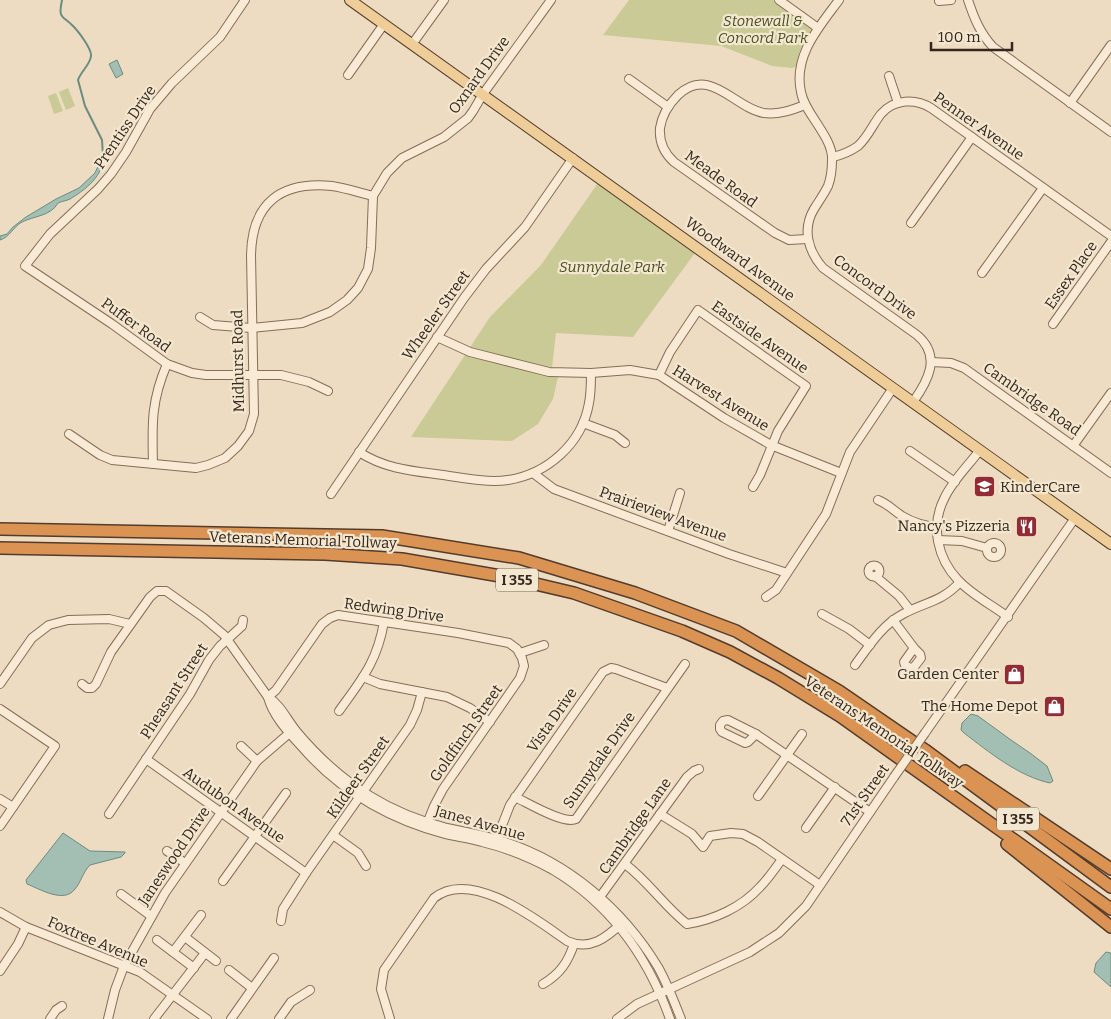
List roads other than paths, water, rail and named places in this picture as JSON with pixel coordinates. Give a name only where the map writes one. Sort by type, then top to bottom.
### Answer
[{"type":"highway","name":"Veterans Memorial Tollway","points":[[0,529],[382,536],[519,558],[635,593],[736,631],[839,691],[925,750],[1111,887]]},
{"type":"highway","name":"Veterans Memorial Tollway","points":[[0,548],[316,554],[394,558],[506,578],[574,593],[682,631],[730,652],[778,678],[840,716],[1111,909]]},
{"type":"highway","points":[[925,750],[953,763],[1111,869]]},
{"type":"highway","points":[[976,813],[987,828],[1111,927]]},
{"type":"main road","name":"Woodward Avenue","points":[[350,0],[413,43],[1111,544]]},
{"type":"street","name":"Prentiss Drive","points":[[25,266],[50,234],[108,178],[126,152],[150,109],[172,83],[220,37],[245,0]]},
{"type":"street","points":[[413,43],[444,0]]},
{"type":"street","name":"Oxnard Drive","points":[[200,317],[213,325],[251,328],[302,323],[340,306],[362,282],[370,262],[373,196],[381,180],[402,158],[453,130],[473,111],[483,94],[551,0]]},
{"type":"street","points":[[779,0],[818,28]]},
{"type":"street","points":[[807,239],[812,214],[830,180],[832,157],[824,136],[805,105],[800,91],[802,62],[808,45],[818,28],[839,0]]},
{"type":"street","points":[[939,1],[951,0]]},
{"type":"street","points":[[968,0],[976,23],[993,47],[1111,132]]},
{"type":"street","points":[[348,75],[384,24]]},
{"type":"street","points":[[1070,103],[1111,45]]},
{"type":"street","points":[[832,157],[857,146],[882,114],[898,103],[889,76]]},
{"type":"street","points":[[629,79],[668,107],[683,91],[699,85],[707,85],[722,90],[747,106],[764,113],[787,111],[805,105]]},
{"type":"street","name":"Penner Avenue","points":[[898,103],[904,101],[926,105],[1111,236]]},
{"type":"street","name":"Meade Road","points":[[668,107],[661,122],[660,138],[670,158],[774,233],[790,240],[807,239]]},
{"type":"street","points":[[911,223],[972,137]]},
{"type":"street","name":"Wheeler Street","points":[[330,494],[475,283],[524,227],[573,158]]},
{"type":"street","name":"Midhurst Road","points":[[68,434],[108,458],[153,464],[196,468],[214,463],[234,450],[245,437],[252,420],[255,404],[251,328],[252,234],[257,219],[266,206],[282,194],[304,186],[334,187],[373,196]]},
{"type":"street","points":[[982,273],[1043,188]]},
{"type":"street","name":"Concord Drive","points":[[807,239],[815,257],[823,268],[920,338],[927,348],[931,362]]},
{"type":"street","name":"Essex Place","points":[[1053,324],[1111,242]]},
{"type":"street","name":"Puffer Road","points":[[25,266],[129,335],[167,364],[192,373],[206,375],[281,375],[297,378],[324,388],[328,392]]},
{"type":"street","name":"Eastside Avenue","points":[[660,375],[670,352],[698,310],[806,386],[771,445]]},
{"type":"street","name":"Harvest Avenue","points":[[437,337],[470,352],[533,369],[561,373],[630,370],[660,375],[724,418],[771,445],[841,473]]},
{"type":"street","points":[[913,402],[929,377],[931,362]]},
{"type":"street","name":"Cambridge Road","points":[[931,362],[951,362],[964,368],[1111,473]]},
{"type":"street","points":[[153,464],[152,424],[154,405],[157,388],[167,364]]},
{"type":"street","points":[[359,452],[371,460],[389,467],[479,480],[506,480],[533,473],[552,461],[574,439],[583,423],[589,405],[591,373]]},
{"type":"street","points":[[766,597],[776,590],[826,514],[853,445],[893,388]]},
{"type":"street","points":[[1073,446],[1111,393]]},
{"type":"street","points":[[583,423],[615,435],[625,442]]},
{"type":"street","points":[[753,487],[771,445]]},
{"type":"street","points":[[980,450],[955,482],[942,504],[937,526],[938,540],[946,564],[960,582],[1008,617]]},
{"type":"street","points":[[910,451],[955,482]]},
{"type":"street","name":"Prairieview Avenue","points":[[533,473],[554,488],[729,554],[787,573]]},
{"type":"street","points":[[668,531],[680,493]]},
{"type":"street","points":[[878,500],[887,503],[904,517],[929,526],[937,526]]},
{"type":"street","name":"71st Street","points":[[617,1019],[628,1009],[750,952],[772,939],[797,917],[1008,617],[1075,518]]},
{"type":"street","points":[[938,540],[962,541],[986,548]]},
{"type":"street","points":[[875,576],[899,596],[910,610]]},
{"type":"street","points":[[855,665],[885,627],[893,620],[910,610],[934,602],[954,589],[960,582]]},
{"type":"street","name":"Janes Avenue","points":[[130,624],[150,597],[157,591],[166,592],[212,624],[228,639],[268,697],[270,704],[319,765],[388,814],[495,842],[548,868],[598,900],[649,954],[669,990],[681,1019]]},
{"type":"street","points":[[822,614],[849,629],[870,645]]},
{"type":"street","name":"Redwing Drive","points":[[268,697],[276,690],[322,624],[338,615],[458,633],[509,643],[520,653]]},
{"type":"street","points":[[0,684],[32,638],[49,625],[68,620],[109,619],[130,624],[111,652],[96,684],[92,688],[87,688],[82,684]]},
{"type":"street","name":"Pheasant Street","points":[[109,814],[190,694],[209,660],[242,626],[244,620]]},
{"type":"street","points":[[893,620],[914,648]]},
{"type":"street","points":[[339,711],[363,677],[377,651],[384,622]]},
{"type":"street","points":[[520,653],[544,645]]},
{"type":"street","name":"Goldfinch Street","points":[[427,825],[443,789],[520,678],[524,666],[520,653]]},
{"type":"street","name":"Sunnydale Drive","points":[[515,797],[562,819],[572,821],[576,819],[684,664]]},
{"type":"street","name":"Vista Drive","points":[[495,842],[507,811],[515,797],[604,672],[611,668],[616,668],[667,688]]},
{"type":"street","points":[[363,677],[380,684],[439,695],[454,700],[470,708],[490,722]]},
{"type":"street","name":"Kildeer Street","points":[[281,920],[284,909],[306,873],[410,725],[422,692]]},
{"type":"street","points":[[0,709],[55,746],[0,826]]},
{"type":"street","name":"Janeswood Drive","points":[[108,1019],[115,990],[124,966],[151,916],[257,761],[292,731]]},
{"type":"street","points":[[756,734],[788,754],[870,812]]},
{"type":"street","points":[[758,796],[802,734]]},
{"type":"street","points":[[241,746],[257,761]]},
{"type":"street","name":"Audubon Avenue","points":[[146,759],[306,873]]},
{"type":"street","name":"Cambridge Lane","points":[[598,900],[687,777],[694,770],[699,769]]},
{"type":"street","points":[[806,828],[835,787]]},
{"type":"street","points":[[223,880],[286,793]]},
{"type":"street","points":[[0,799],[13,807]]},
{"type":"street","points":[[660,814],[692,834],[703,847],[710,836],[731,833],[743,834],[758,842],[820,885]]},
{"type":"street","points":[[333,835],[358,852],[366,866]]},
{"type":"street","points":[[168,851],[186,863]]},
{"type":"street","points":[[625,864],[644,880],[687,926],[716,916],[742,902],[760,888],[782,859]]},
{"type":"street","points":[[390,1019],[381,989],[384,970],[434,898],[445,891],[461,889],[497,898],[523,910],[574,944],[596,943],[604,939],[621,924]]},
{"type":"street","points":[[121,894],[151,916]]},
{"type":"street","name":"Foxtree Avenue","points":[[0,912],[26,926],[140,972],[207,1019]]},
{"type":"street","points":[[174,952],[201,915]]},
{"type":"street","name":"Janes Avenue","points":[[621,924],[641,956],[670,1019]]},
{"type":"street","points":[[0,971],[18,944],[26,926]]},
{"type":"street","points":[[185,937],[216,961]]},
{"type":"street","points":[[157,940],[194,968]]},
{"type":"street","points":[[543,984],[564,967],[569,960],[574,944]]},
{"type":"street","points":[[154,1019],[205,953]]},
{"type":"street","points":[[231,1019],[274,958]]},
{"type":"street","points":[[229,970],[252,988]]},
{"type":"street","points":[[279,1019],[291,1002],[310,990]]},
{"type":"street","points":[[50,1019],[56,1010],[62,1006]]},
{"type":"waterway","points":[[62,0],[60,11],[62,16],[78,32],[91,53],[89,62],[78,80],[85,106],[102,140],[103,156]]},
{"type":"place","name":"KinderCare","points":[[984,487]]},
{"type":"place","name":"Nancy's Pizzeria","points":[[1026,526]]},
{"type":"place","name":"Garden Center","points":[[1015,674]]},
{"type":"place","name":"The Home Depot","points":[[1054,706]]},
{"type":"park label","name":"Stonewall & Concord Park","points":[[763,30]]},
{"type":"park label","name":"Sunnydale Park","points":[[612,267]]}]
